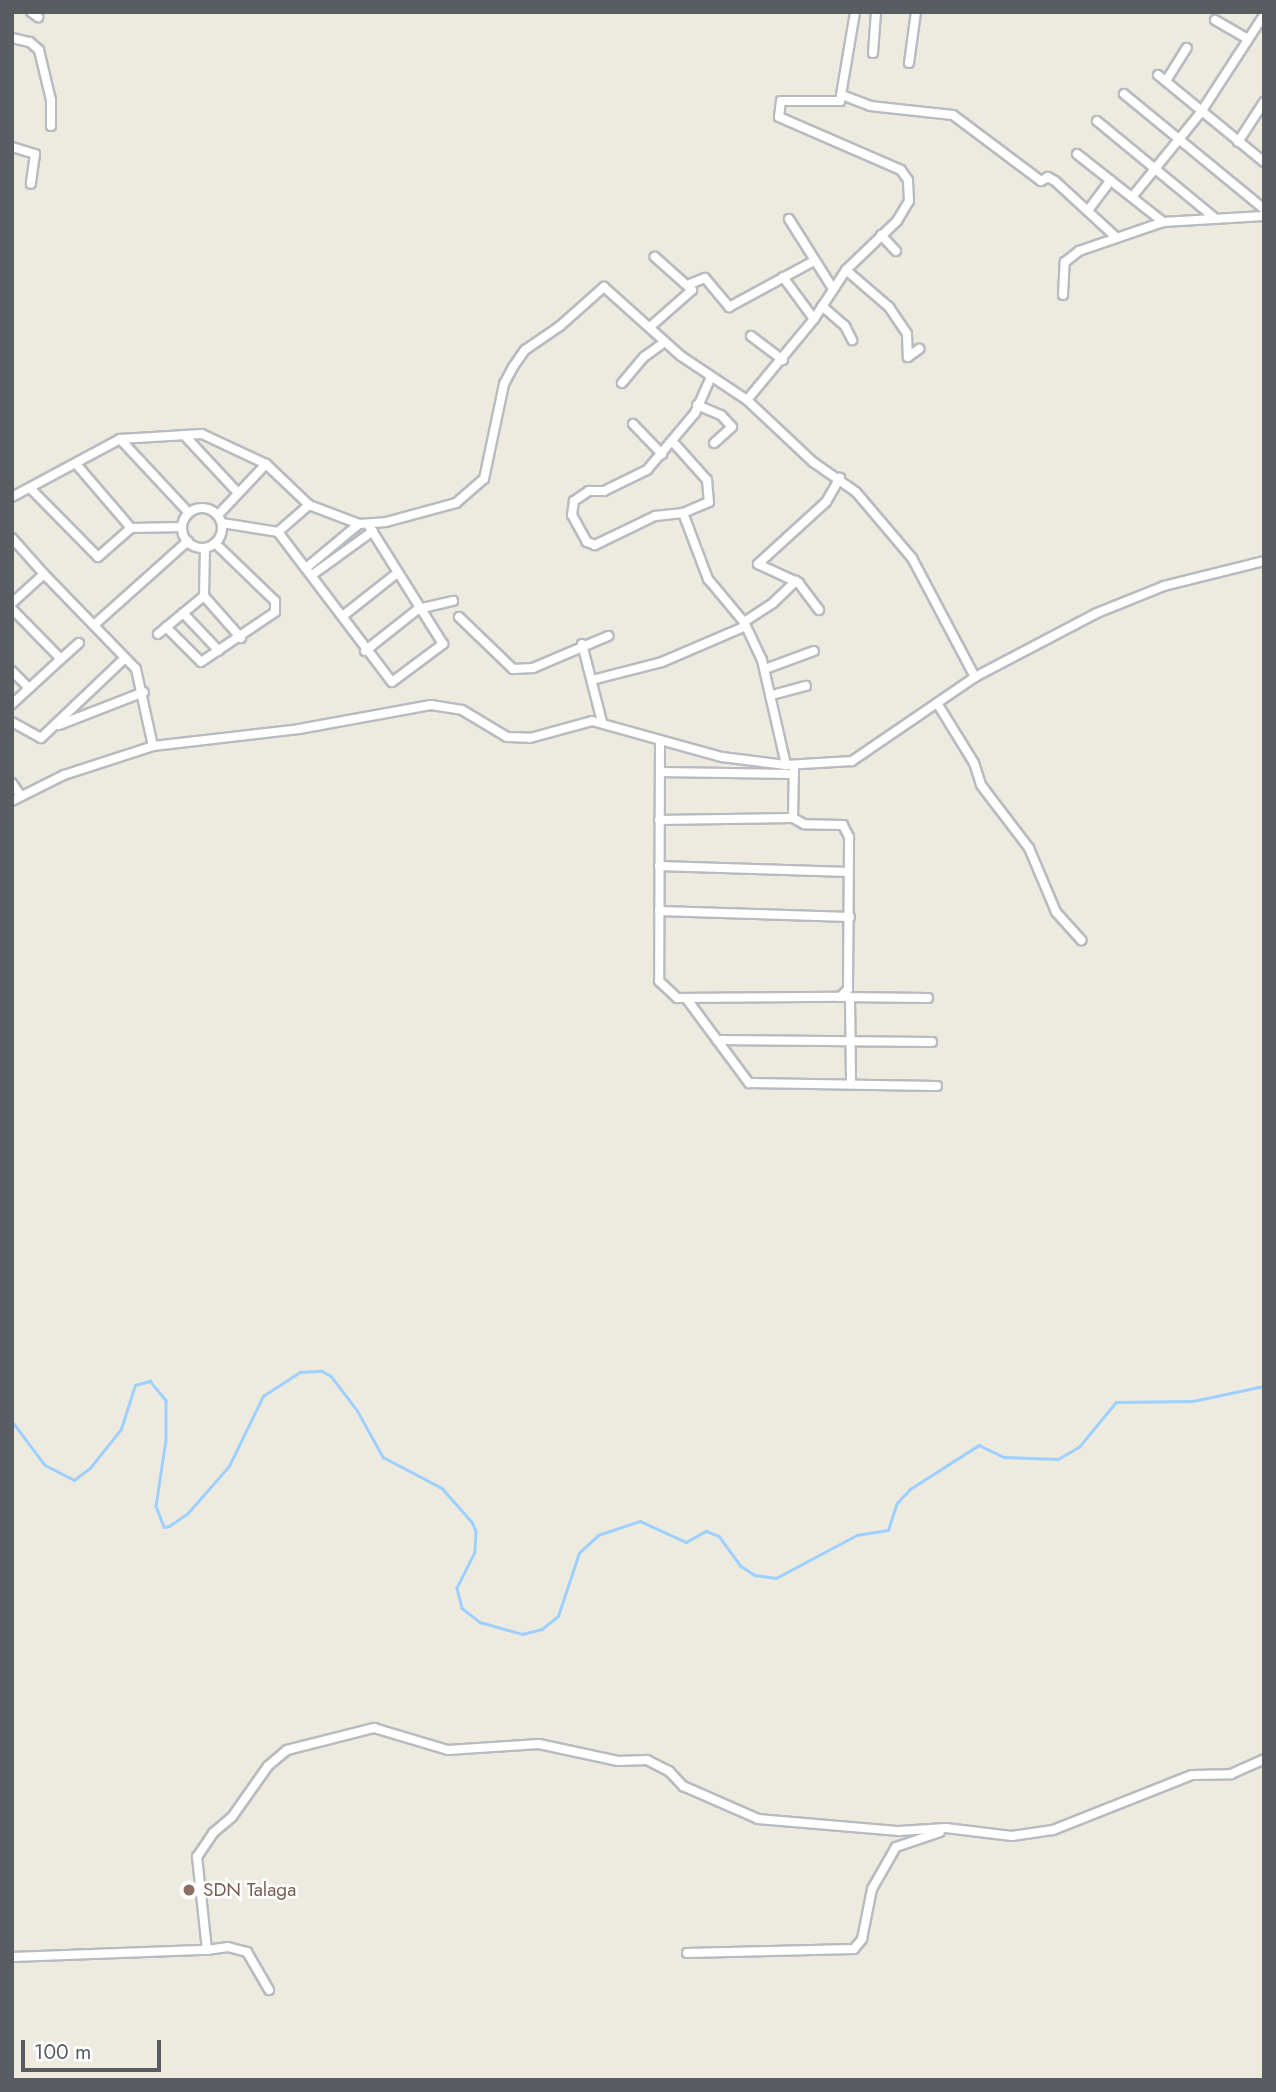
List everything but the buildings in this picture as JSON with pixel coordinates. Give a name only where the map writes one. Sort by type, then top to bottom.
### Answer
[{"type":"street","points":[[747,400],[783,360],[846,270],[904,213],[909,201],[904,174],[782,120],[777,109],[781,101],[836,102],[842,95],[855,12]]},
{"type":"street","points":[[873,53],[876,12]]},
{"type":"street","points":[[909,62],[916,12]]},
{"type":"street","points":[[1132,197],[1201,112],[1264,15]]},
{"type":"street","points":[[1215,20],[1248,39]]},
{"type":"street","points":[[12,38],[30,42],[39,50],[51,100],[51,126]]},
{"type":"street","points":[[1166,81],[1188,48]]},
{"type":"street","points":[[1158,75],[1264,162]]},
{"type":"street","points":[[1124,94],[1264,209]]},
{"type":"street","points":[[842,95],[870,106],[953,115],[1041,181],[1052,179],[1089,209],[1116,237]]},
{"type":"street","points":[[1238,142],[1264,102]]},
{"type":"street","points":[[1097,121],[1216,219]]},
{"type":"street","points":[[12,148],[35,154],[31,184]]},
{"type":"street","points":[[1077,153],[1163,222]]},
{"type":"street","points":[[1089,209],[1111,180]]},
{"type":"street","points":[[1063,295],[1065,262],[1071,255],[1116,237],[1163,222],[1264,216]]},
{"type":"street","points":[[789,219],[812,262],[832,289]]},
{"type":"street","points":[[881,235],[896,251]]},
{"type":"street","points":[[650,327],[691,292],[690,284],[655,257]]},
{"type":"street","points":[[690,284],[705,278],[729,307],[812,262]]},
{"type":"street","points":[[846,270],[889,307],[907,334],[908,357],[919,349]]},
{"type":"street","points":[[782,277],[814,319]]},
{"type":"street","points":[[306,568],[367,527],[456,503],[478,487],[493,442],[504,384],[513,367],[525,350],[560,326],[600,287],[611,290],[665,342],[747,400],[813,462],[840,478],[895,534],[912,558],[975,677]]},
{"type":"street","points":[[822,306],[845,326],[852,340]]},
{"type":"street","points":[[751,336],[783,360]]},
{"type":"street","points":[[622,383],[644,356],[665,342]]},
{"type":"street","points":[[673,442],[709,486],[709,502],[683,513],[655,516],[595,545],[587,542],[572,515],[575,499],[645,472],[673,442],[712,377]]},
{"type":"street","points":[[697,405],[721,415],[732,427],[714,443]]},
{"type":"street","points":[[633,424],[662,454]]},
{"type":"street","points":[[184,435],[239,493]]},
{"type":"street","points":[[12,497],[77,466],[120,439],[209,435],[266,464],[309,505],[367,527],[418,609],[443,640],[441,647],[390,682],[365,650],[344,615],[278,531],[220,519],[204,508],[189,513],[182,527],[188,541],[205,548],[215,543]]},
{"type":"street","points":[[120,439],[189,513]]},
{"type":"street","points":[[215,543],[220,519],[239,493],[266,464]]},
{"type":"street","points":[[77,466],[131,528]]},
{"type":"street","points":[[819,610],[796,581],[758,564],[826,502],[840,478]]},
{"type":"street","points":[[32,489],[94,556],[100,556],[131,528],[182,527]]},
{"type":"street","points":[[278,531],[309,505]]},
{"type":"street","points":[[683,513],[708,579],[745,624],[765,669],[791,768],[793,818]]},
{"type":"street","points":[[312,575],[367,527]]},
{"type":"street","points":[[94,625],[188,541]]},
{"type":"street","points":[[166,627],[199,662],[241,638],[275,612],[277,605],[215,543]]},
{"type":"street","points":[[14,545],[136,669],[144,692],[153,747]]},
{"type":"street","points":[[205,548],[204,596],[241,638]]},
{"type":"street","points":[[660,772],[791,768],[852,761],[975,677],[1124,600],[1264,561]]},
{"type":"street","points":[[12,603],[44,573]]},
{"type":"street","points":[[344,615],[396,574]]},
{"type":"street","points":[[592,680],[662,662],[745,624],[773,604],[796,581]]},
{"type":"street","points":[[158,634],[204,596]]},
{"type":"street","points":[[365,650],[418,609],[453,601]]},
{"type":"street","points":[[12,609],[61,659]]},
{"type":"street","points":[[183,613],[219,651]]},
{"type":"street","points":[[459,617],[513,669],[533,668],[582,644],[608,636]]},
{"type":"street","points":[[12,704],[79,643]]},
{"type":"street","points":[[582,644],[602,722]]},
{"type":"street","points":[[765,669],[814,651]]},
{"type":"street","points":[[12,722],[39,739],[125,657]]},
{"type":"street","points":[[12,671],[29,688]]},
{"type":"street","points":[[772,695],[806,685]]},
{"type":"street","points":[[54,726],[144,692]]},
{"type":"street","points":[[937,703],[974,764],[981,785],[1029,848],[1056,912],[1081,940]]},
{"type":"street","points":[[12,783],[16,798],[119,754],[153,747],[299,729],[431,705],[462,710],[507,737],[530,738],[564,726],[602,722],[723,757],[791,768]]},
{"type":"street","points":[[660,740],[659,981],[668,995],[686,998],[928,998]]},
{"type":"street","points":[[659,820],[793,818],[804,824],[835,823],[847,829],[850,981],[840,997]]},
{"type":"street","points":[[659,866],[849,872]]},
{"type":"street","points":[[659,911],[849,917]]},
{"type":"street","points":[[850,997],[851,1084]]},
{"type":"street","points":[[686,998],[749,1083],[937,1086]]},
{"type":"street","points":[[717,1040],[932,1042]]},
{"type":"street","points":[[207,1950],[197,1857],[213,1833],[238,1811],[268,1766],[288,1750],[374,1728],[448,1750],[539,1744],[618,1761],[648,1760],[669,1771],[683,1786],[758,1819],[899,1831],[953,1829],[1035,1835],[1192,1774],[1231,1774],[1264,1759]]},
{"type":"street","points":[[687,1953],[854,1949],[862,1939],[872,1889],[896,1847],[953,1829]]},
{"type":"street","points":[[12,1957],[228,1947],[247,1952],[269,1990]]},
{"type":"waterway","points":[[12,1421],[45,1465],[74,1480],[90,1468],[121,1429],[135,1385],[150,1381],[166,1400],[166,1440],[156,1506],[164,1527],[187,1514],[229,1466],[263,1396],[300,1372],[322,1371],[331,1376],[357,1410],[383,1457],[442,1488],[472,1522],[476,1531],[475,1552],[457,1588],[462,1608],[480,1622],[522,1634],[542,1629],[558,1616],[579,1553],[598,1535],[640,1521],[686,1542],[706,1531],[719,1536],[741,1566],[755,1575],[776,1578],[857,1535],[888,1530],[897,1503],[910,1489],[979,1445],[1004,1457],[1058,1459],[1079,1447],[1116,1402],[1193,1401],[1264,1386]]},
{"type":"place","name":"SDN Talaga","points":[[189,1890]]}]
